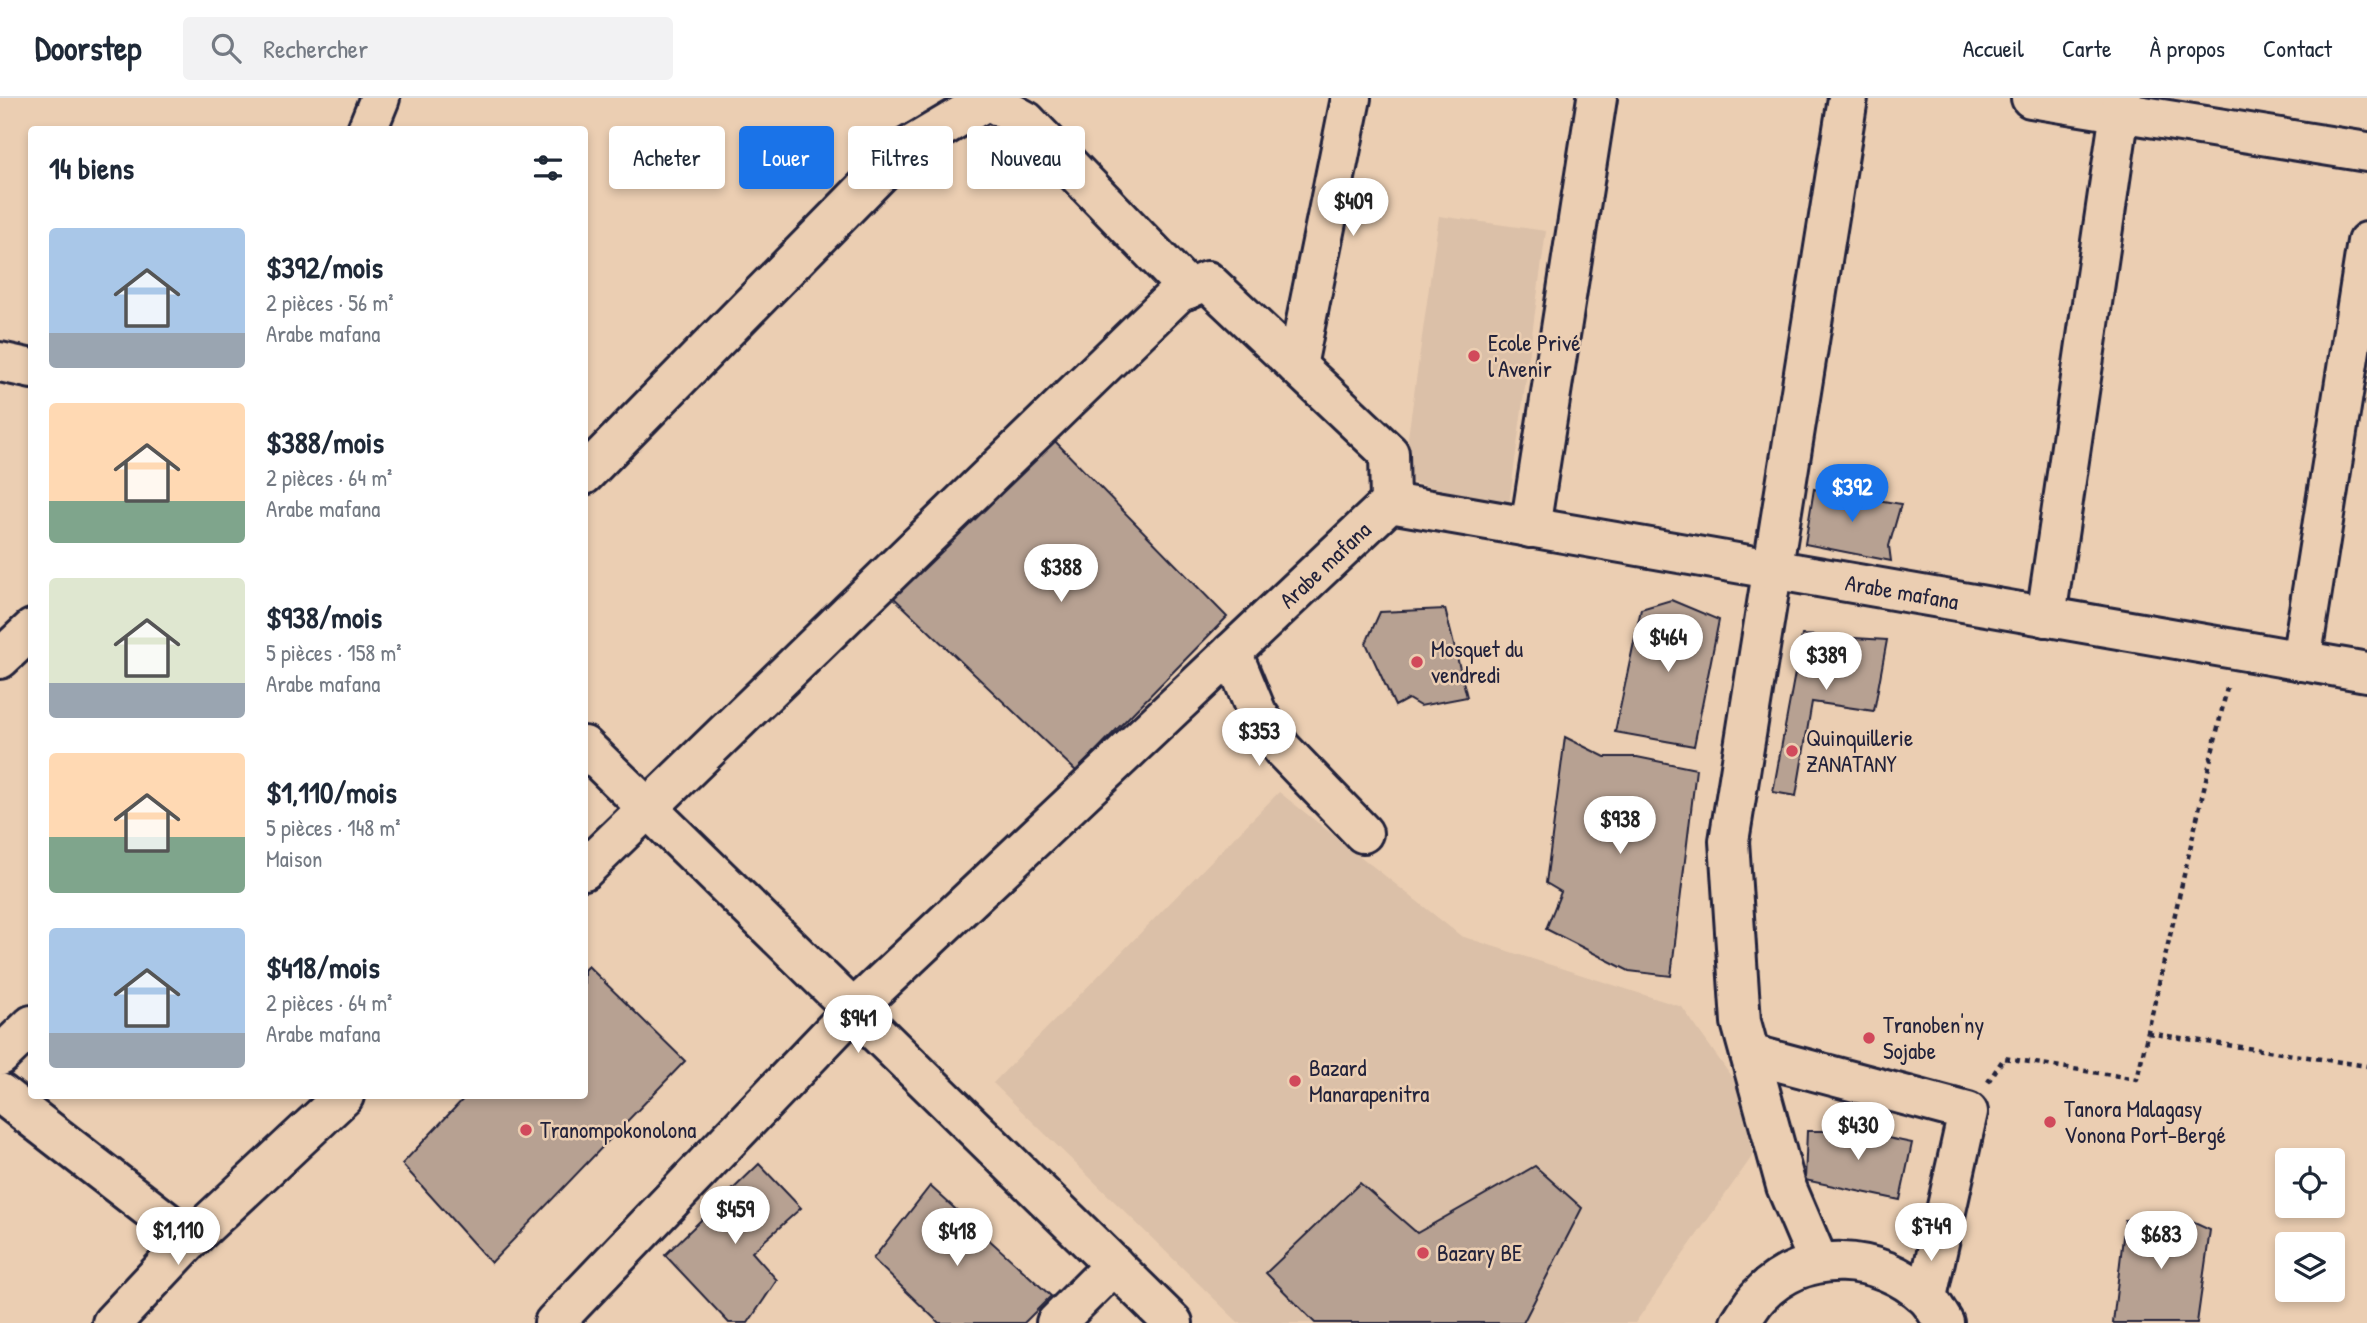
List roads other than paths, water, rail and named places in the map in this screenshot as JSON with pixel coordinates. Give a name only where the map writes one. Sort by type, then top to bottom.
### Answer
[{"type":"street","points":[[369,126],[380,98]]},
{"type":"street","points":[[1297,366],[1351,98]]},
{"type":"street","points":[[1530,528],[1597,98]]},
{"type":"street","points":[[1818,1261],[1786,1186],[1741,1022],[1730,841],[1848,98]]},
{"type":"street","points":[[2031,98],[2121,105],[2367,152]]},
{"type":"street","points":[[588,471],[902,151],[988,100],[1026,121],[1188,289]]},
{"type":"street","points":[[2046,617],[2121,105]]},
{"type":"street","points":[[2301,661],[2367,242]]},
{"type":"street","points":[[588,866],[1178,293],[1207,281],[1389,453],[1390,503]]},
{"type":"street","points":[[0,362],[28,368]]},
{"type":"street","name":"Arabe mafana","points":[[554,1323],[854,1009],[1390,503],[2367,672]]},
{"type":"street","points":[[0,659],[28,633]]},
{"type":"street","points":[[1232,652],[1257,713],[1282,750],[1363,834]]},
{"type":"street","points":[[588,750],[1173,1323]]},
{"type":"street","points":[[0,1056],[28,1029]]},
{"type":"street","points":[[1750,1054],[1968,1112],[1936,1310]]},
{"type":"street","points":[[0,1093],[190,1240]]},
{"type":"street","points":[[112,1323],[190,1240],[341,1099]]},
{"type":"street","points":[[1740,1323],[1759,1296],[1791,1272],[1818,1261],[1870,1264],[1895,1273],[1936,1310]]},
{"type":"street","points":[[1056,1323],[1114,1265]]},
{"type":"place","name":"Ecole Privé l'Avenir","points":[[1474,356]]},
{"type":"place","name":"Mosquet du vendredi","points":[[1417,662]]},
{"type":"place","name":"Quinquillerie ZANATANY","points":[[1792,751]]},
{"type":"place","name":"Tranoben'ny Sojabe","points":[[1869,1038]]},
{"type":"place","name":"Bazard Manarapenitra","points":[[1295,1081]]},
{"type":"place","name":"Tanora Malagasy Vonona Port-Bergé","points":[[2050,1122]]},
{"type":"place","name":"Tranompokonolona","points":[[526,1130]]},
{"type":"place","name":"Bazary BE","points":[[1423,1253]]}]
